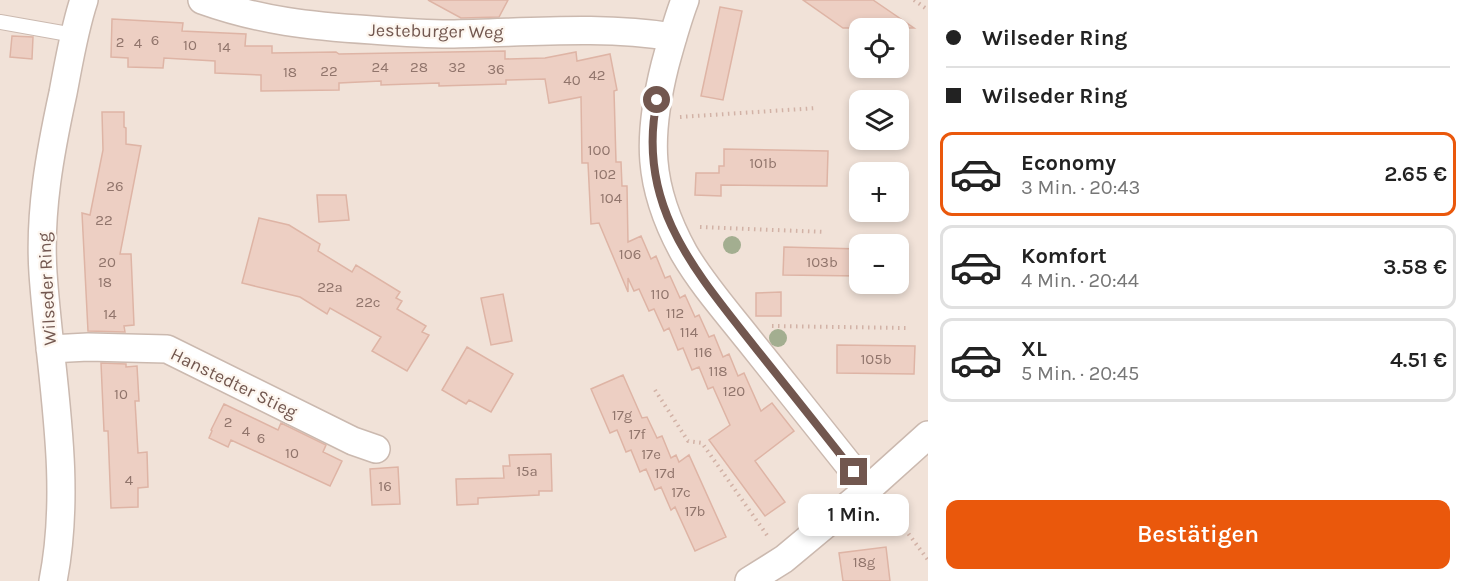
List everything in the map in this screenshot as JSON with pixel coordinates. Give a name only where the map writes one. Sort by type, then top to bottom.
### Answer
[{"type":"street","name":"Wilseder Ring","points":[[53,581],[59,541],[61,500],[43,273],[43,216],[47,174],[74,35],[84,0]]},
{"type":"street","name":"Jesteburger Weg","points":[[202,0],[273,20],[312,26],[449,34],[568,30],[632,31],[673,37]]},
{"type":"street","points":[[686,0],[673,37],[654,117],[652,149],[657,186],[675,233],[695,269],[868,489]]},
{"type":"street","name":"Hanstedter Stieg","points":[[50,349],[88,347],[167,349],[353,441],[376,449]]},
{"type":"street","points":[[749,581],[784,559],[928,435]]},
{"type":"lane","points":[[0,22],[74,35]]},
{"type":"path","points":[[914,0],[928,10]]},
{"type":"path","points":[[654,117],[817,108]]},
{"type":"path","points":[[675,233],[693,227],[825,232]]},
{"type":"path","points":[[744,333],[763,326],[906,328]]},
{"type":"path","points":[[655,390],[688,441],[702,443],[784,559]]},
{"type":"path","points":[[868,489],[885,502],[926,554],[928,560]]},
{"type":"shaded area","points":[[0,0],[928,0],[928,581],[0,581]]},
{"type":"building","points":[[428,0],[508,0],[499,17],[461,18]]},
{"type":"building","points":[[803,0],[873,0],[899,18],[849,18],[849,28],[843,28]]},
{"type":"building","points":[[720,7],[742,11],[723,100],[701,96]]},
{"type":"building","points":[[112,19],[183,23],[182,31],[246,34],[245,46],[272,46],[272,53],[505,51],[505,59],[545,58],[576,52],[577,61],[610,54],[617,90],[614,91],[616,162],[621,162],[622,186],[627,186],[628,242],[641,236],[651,259],[656,256],[665,278],[670,276],[680,298],[685,295],[695,317],[699,315],[709,337],[714,335],[723,357],[729,354],[738,376],[744,373],[761,411],[772,403],[794,431],[755,461],[785,502],[765,516],[709,440],[730,425],[713,387],[708,389],[699,367],[692,370],[683,348],[678,350],[669,328],[664,331],[654,309],[649,311],[639,289],[634,291],[628,278],[628,292],[599,223],[591,224],[588,163],[582,163],[581,97],[549,103],[545,79],[506,80],[506,84],[439,86],[439,83],[381,85],[381,81],[339,83],[339,90],[261,91],[261,75],[215,73],[215,61],[164,58],[163,68],[128,67],[128,58],[111,57]]},
{"type":"building","points":[[12,36],[33,37],[32,59],[10,57]]},
{"type":"building","points":[[102,112],[124,112],[126,144],[141,146],[120,254],[131,254],[134,325],[124,326],[125,332],[88,331],[82,213],[90,215],[103,150]]},
{"type":"building","points":[[724,149],[828,151],[827,186],[721,185],[721,196],[695,195],[696,173],[719,173],[719,166],[724,166]]},
{"type":"building","points":[[317,195],[346,195],[349,220],[319,222]]},
{"type":"building","points":[[259,218],[289,225],[320,244],[318,251],[352,272],[356,265],[400,292],[396,298],[402,301],[397,309],[426,326],[422,332],[429,335],[407,371],[372,351],[381,337],[330,308],[327,314],[300,297],[242,283]]},
{"type":"building","points":[[784,247],[849,249],[849,276],[783,275]]},
{"type":"building","points":[[781,292],[781,316],[756,316],[756,293]]},
{"type":"building","points":[[503,294],[512,341],[491,345],[481,298]]},
{"type":"building","points":[[837,345],[915,346],[914,374],[837,373]]},
{"type":"building","points":[[467,347],[513,374],[491,412],[469,400],[466,404],[442,390]]},
{"type":"building","points":[[101,363],[126,364],[126,367],[137,366],[139,401],[135,401],[138,453],[147,452],[148,487],[138,488],[138,507],[111,508],[108,431],[104,431]]},
{"type":"building","points":[[623,375],[642,418],[647,417],[657,438],[662,436],[671,458],[676,455],[679,462],[689,455],[726,537],[695,551],[675,507],[671,510],[661,487],[655,490],[646,469],[640,472],[631,450],[626,452],[617,430],[610,433],[591,389]]},
{"type":"building","points":[[224,404],[278,430],[281,423],[326,445],[323,452],[342,461],[330,486],[231,440],[228,447],[209,438]]},
{"type":"building","points":[[551,454],[552,491],[539,491],[539,495],[478,498],[478,504],[457,505],[456,479],[504,478],[503,466],[510,466],[509,455]]},
{"type":"building","points":[[398,467],[400,504],[372,505],[370,469]]},
{"type":"building","points":[[886,547],[890,581],[843,581],[839,553]]},
{"type":"route","points":[[657,100],[652,135],[653,166],[667,216],[684,253],[714,297],[854,472]]}]
